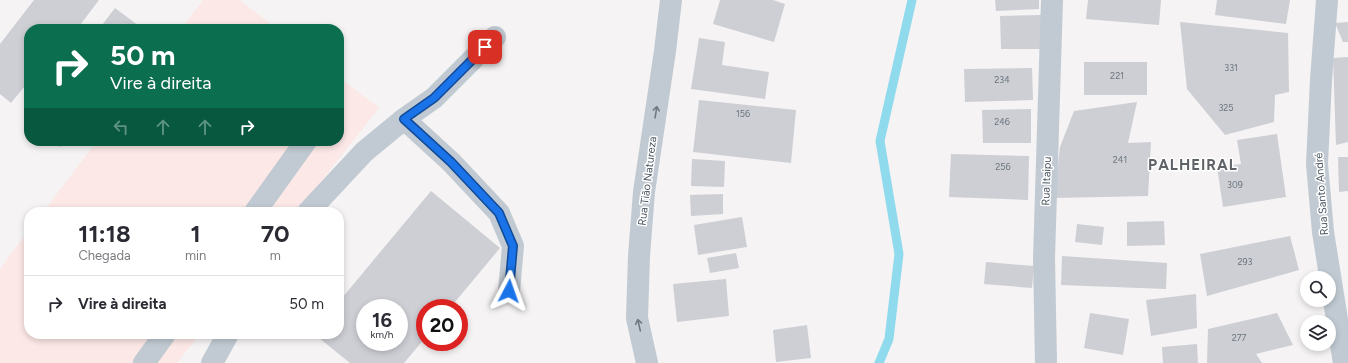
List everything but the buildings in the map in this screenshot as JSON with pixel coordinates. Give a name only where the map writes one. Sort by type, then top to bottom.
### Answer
[{"type":"street","name":"Rua Tião Natureza","points":[[647,363],[637,318],[639,256],[644,192],[671,0]]},
{"type":"street","name":"Rua Itaipu","points":[[1046,363],[1044,258],[1052,0]]},
{"type":"street","name":"Rua Santo André","points":[[1327,0],[1317,164],[1323,232],[1340,288],[1344,363]]},
{"type":"street","points":[[313,207],[364,152],[404,119],[434,98],[495,37]]},
{"type":"street","points":[[404,119],[451,162],[499,213],[513,246],[509,291]]},
{"type":"street","points":[[259,207],[302,146]]},
{"type":"street","points":[[144,363],[161,339]]},
{"type":"street","points":[[221,361],[227,339]]},
{"type":"shaded area","points":[[203,0],[240,0],[271,24],[185,24]]},
{"type":"shaded area","points":[[344,81],[379,108],[301,207],[47,207],[93,146],[344,146]]},
{"type":"shaded area","points":[[24,237],[24,339],[196,339],[177,363],[0,363],[0,269]]},
{"type":"waterway","points":[[879,363],[889,339],[899,254],[880,141],[912,0]]},
{"type":"district","name":"PALHEIRAL","points":[[1193,165]]},
{"type":"route","points":[[485,47],[434,98],[404,119],[451,162],[499,213],[513,246],[509,291]]}]
